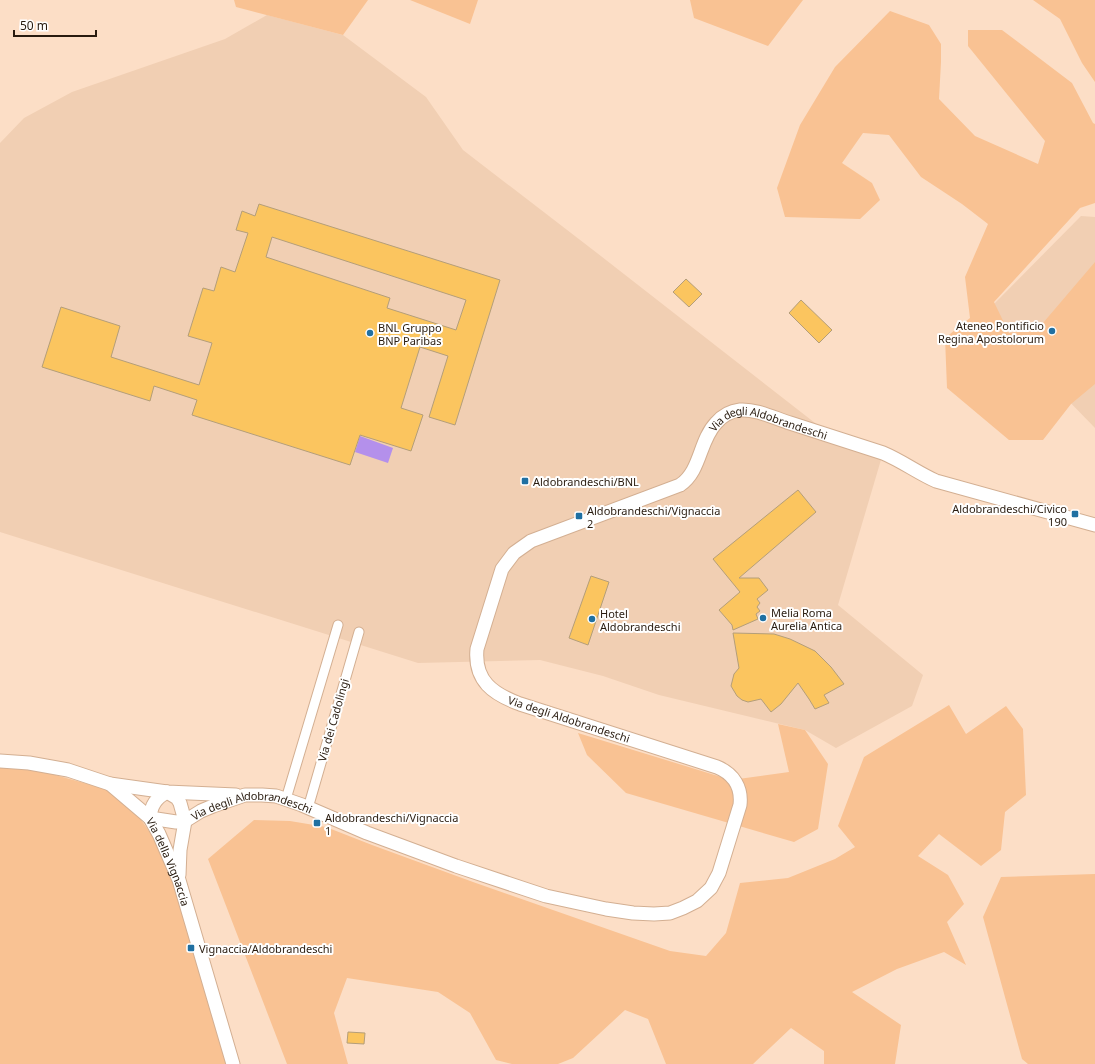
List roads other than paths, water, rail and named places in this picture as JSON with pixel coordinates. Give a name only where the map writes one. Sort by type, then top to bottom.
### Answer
[{"type":"street","name":"Via degli Aldobrandeschi","points":[[150,818],[186,821],[197,813],[245,795],[268,795],[286,799],[367,833],[456,866],[546,896],[569,902],[633,913],[661,914],[683,908],[703,896],[713,884],[719,873],[740,806],[739,790],[734,778],[717,767],[504,698],[491,689],[482,677],[478,667],[476,653],[502,569],[514,553],[532,541],[680,485],[686,481],[692,472],[707,437],[713,427],[720,419],[729,413],[740,410],[762,414],[883,453],[899,460],[936,482],[1095,525]]},
{"type":"street","name":"Via dei Cadolingi","points":[[286,799],[338,625]]},
{"type":"street","name":"Via dei Cadolingi","points":[[308,808],[359,632]]},
{"type":"street","name":"Via della Vignaccia","points":[[0,761],[29,763],[68,770],[110,784],[150,818],[159,834],[179,880],[233,1064]]},
{"type":"street","points":[[110,784],[168,792],[245,795]]},
{"type":"street","points":[[150,818],[154,802],[160,796],[168,792]]},
{"type":"street","points":[[168,792],[177,798],[186,821],[180,850],[179,880]]},
{"type":"place","name":"Ateneo Pontificio Regina Apostolorum","points":[[1052,331]]},
{"type":"place","name":"BNL Gruppo BNP Paribas","points":[[370,333]]},
{"type":"place","name":"Aldobrandeschi/BNL","points":[[525,481]]},
{"type":"place","name":"Aldobrandeschi/Civico 190","points":[[1075,514]]},
{"type":"place","name":"Aldobrandeschi/Vignaccia 2","points":[[579,516]]},
{"type":"place","name":"Melia Roma Aurelia Antica","points":[[763,618]]},
{"type":"place","name":"Hotel Aldobrandeschi","points":[[592,619]]},
{"type":"place","name":"Aldobrandeschi/Vignaccia 1","points":[[317,823]]},
{"type":"place","name":"Vignaccia/Aldobrandeschi","points":[[191,948]]}]
